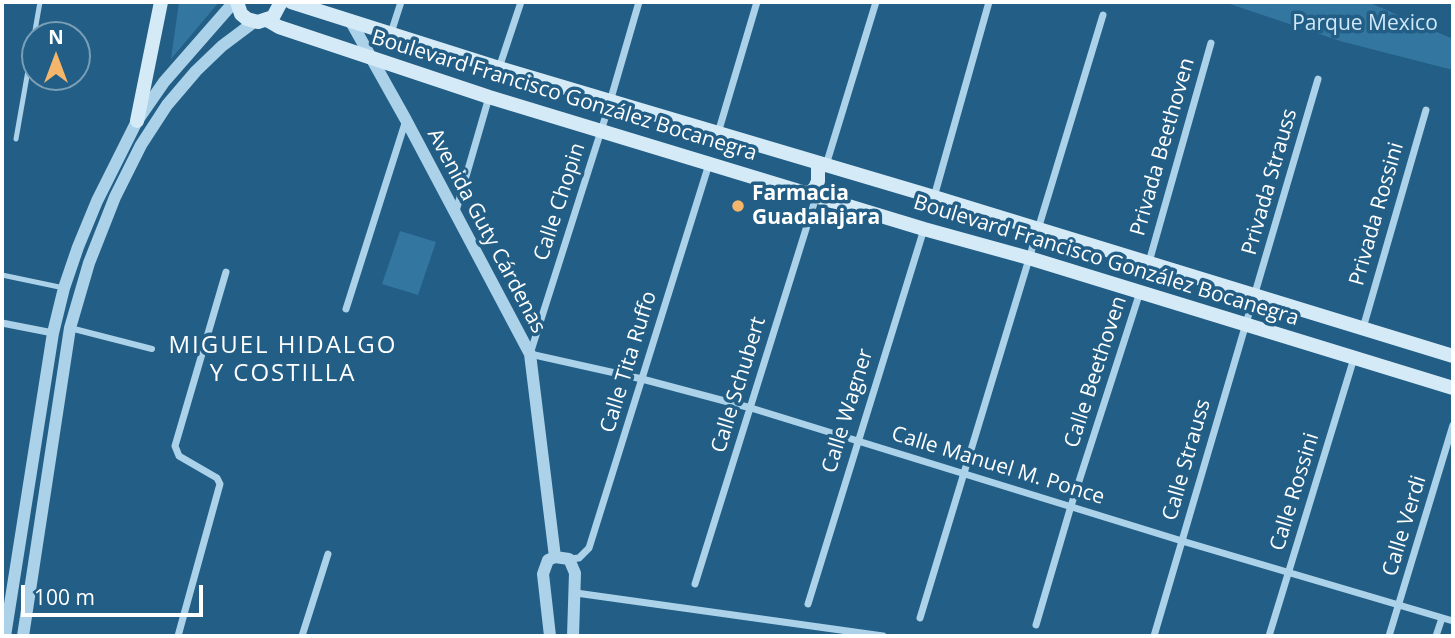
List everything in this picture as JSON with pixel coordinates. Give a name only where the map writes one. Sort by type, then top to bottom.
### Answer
[{"type":"main road","points":[[137,121],[161,2]]},
{"type":"main road","points":[[236,2],[241,14],[261,21],[278,11],[281,2]]},
{"type":"main road","name":"Boulevard Francisco González Bocanegra","points":[[291,2],[499,68],[1149,261],[1453,356]]},
{"type":"main road","name":"Boulevard Francisco González Bocanegra","points":[[261,21],[489,97],[1453,388]]},
{"type":"main road","points":[[812,195],[822,164]]},
{"type":"street","points":[[5,636],[53,333],[64,288],[97,201],[137,121],[164,82],[236,2]]},
{"type":"street","points":[[391,33],[401,2]]},
{"type":"street","points":[[499,68],[521,2]]},
{"type":"street","name":"Calle Chopin","points":[[530,354],[611,100],[639,2]]},
{"type":"street","points":[[718,133],[757,2]]},
{"type":"street","points":[[822,164],[876,2]]},
{"type":"street","points":[[934,197],[989,2]]},
{"type":"street","points":[[919,618],[1103,15]]},
{"type":"street","name":"Avenida Guty Cárdenas","points":[[350,20],[530,354],[555,557],[548,560],[543,574],[550,636]]},
{"type":"street","points":[[23,636],[70,328],[93,252],[115,197],[141,145],[167,105],[195,71],[222,46],[261,21]]},
{"type":"street","name":"Privada Beethoven","points":[[1149,261],[1211,43]]},
{"type":"street","name":"Privada Strauss","points":[[1255,294],[1318,79]]},
{"type":"street","points":[[455,215],[489,97]]},
{"type":"street","name":"Privada Rossini","points":[[1363,328],[1426,110]]},
{"type":"street","points":[[346,309],[406,120]]},
{"type":"street","name":"Calle Tita Ruffo","points":[[569,559],[579,558],[589,548],[709,164]]},
{"type":"street","name":"Calle Schubert","points":[[695,584],[751,408],[812,195]]},
{"type":"street","name":"Calle Wagner","points":[[808,604],[924,229]]},
{"type":"street","points":[[178,636],[220,484],[217,478],[179,456],[175,450],[226,272]]},
{"type":"street","name":"Calle Beethoven","points":[[1036,625],[1140,292]]},
{"type":"street","name":"Calle Strauss","points":[[1154,636],[1255,294]]},
{"type":"street","points":[[2,323],[53,333]]},
{"type":"street","points":[[70,328],[152,349]]},
{"type":"street","name":"Calle Manuel M. Ponce","points":[[530,354],[642,379],[751,408],[1289,574],[1453,621]]},
{"type":"street","name":"Calle Rossini","points":[[1269,636],[1354,358]]},
{"type":"street","name":"Calle Verdi","points":[[1389,636],[1453,425]]},
{"type":"street","points":[[302,636],[328,554]]},
{"type":"street","points":[[555,557],[569,559],[575,573],[573,636]]},
{"type":"street","points":[[576,593],[883,636]]},
{"type":"street","points":[[1436,636],[1442,618]]},
{"type":"lane","points":[[16,139],[40,2]]},
{"type":"lane","points":[[2,275],[64,288]]},
{"type":"green space","points":[[179,2],[219,2],[171,59]]},
{"type":"green space","name":"Parque Mexico","points":[[1224,2],[1368,2],[1453,39],[1453,70],[1340,41]]},
{"type":"green space","points":[[400,231],[436,242],[418,295],[382,284]]},
{"type":"place","name":"Farmacia Guadalajara","points":[[738,206]]},
{"type":"district","name":"MIGUEL HIDALGO Y COSTILLA","points":[[283,360]]}]
